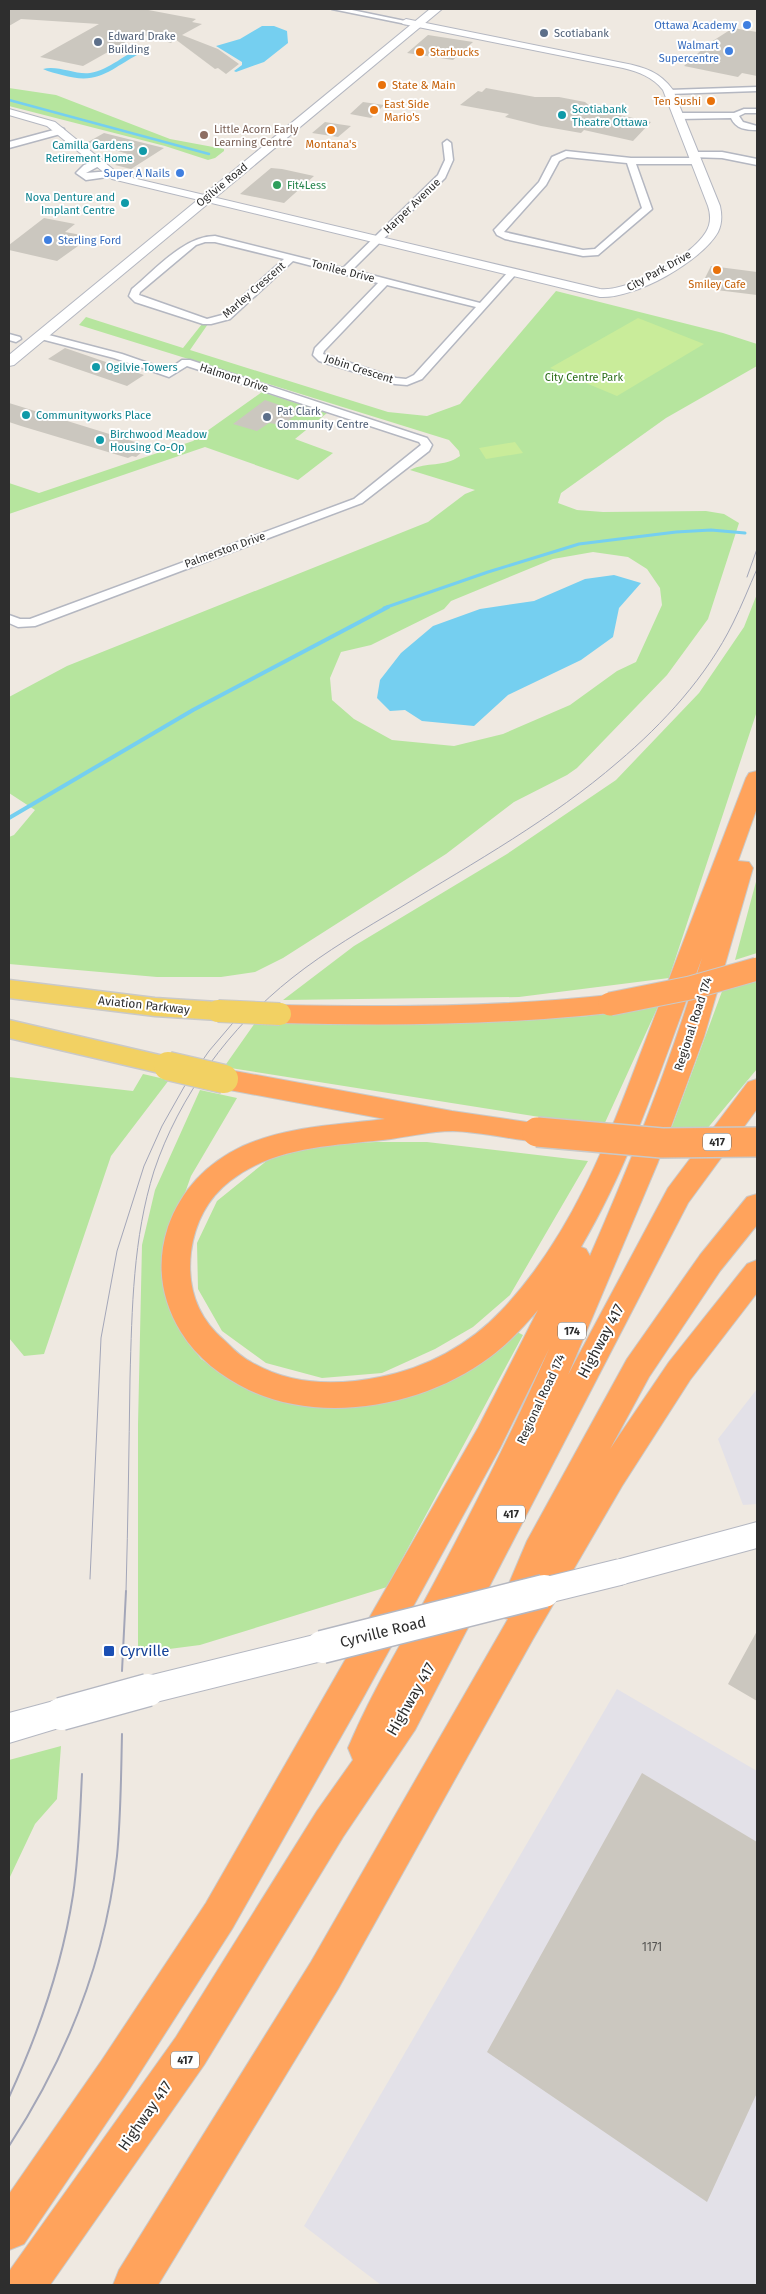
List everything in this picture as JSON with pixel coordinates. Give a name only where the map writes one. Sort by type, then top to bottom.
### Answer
[{"type":"highway","points":[[452,1121],[288,1141],[263,1148],[244,1158],[210,1182],[187,1212],[174,1266],[178,1297],[192,1326],[212,1351],[227,1364],[258,1381],[314,1396],[377,1393],[421,1380],[479,1349],[510,1322],[549,1276],[592,1206],[628,1121],[757,778]]},
{"type":"highway","name":"Regional Road 174","points":[[330,1824],[385,1708],[453,1581],[545,1393],[633,1189],[691,1037],[757,814]]},
{"type":"highway","points":[[280,1014],[449,1016],[545,1012],[610,1004],[690,988],[757,969]]},
{"type":"highway","points":[[224,1079],[452,1121],[538,1132],[662,1143],[757,1142]]},
{"type":"highway","name":"Highway 417","points":[[25,2285],[190,2051],[330,1824],[403,1718],[678,1196],[757,1089]]},
{"type":"highway","points":[[469,1719],[539,1552],[638,1368],[700,1276],[757,1205]]},
{"type":"highway","points":[[9,2229],[116,2074],[219,1916],[287,1798],[489,1438],[546,1325],[591,1225],[592,1206]]},
{"type":"highway","points":[[134,2285],[275,2060],[365,1908],[525,1620],[635,1435],[689,1357],[757,1272]]},
{"type":"main road","name":"Ogilvie Road","points":[[412,23],[421,9]]},
{"type":"main road","name":"Ogilvie Road","points":[[9,362],[201,196],[412,23],[436,9]]},
{"type":"main road","name":"Ogilvie Road","points":[[11,340],[201,196]]},
{"type":"main road","name":"Aviation Parkway","points":[[9,989],[155,1007],[280,1014]]},
{"type":"main road","points":[[9,1029],[224,1079]]},
{"type":"main road","name":"Cyrville Road","points":[[9,1728],[148,1690],[620,1572],[757,1535]]},
{"type":"street","name":"City Park Drive","points":[[111,174],[116,177],[377,240],[609,294],[628,290],[684,258],[705,242],[712,234],[716,214],[714,206],[669,92],[660,79],[635,68],[505,42],[425,29],[412,23],[336,9]]},
{"type":"street","points":[[669,92],[757,89]]},
{"type":"street","points":[[678,116],[737,116],[757,111]]},
{"type":"street","points":[[9,112],[43,121],[61,131],[111,174]]},
{"type":"street","points":[[737,116],[744,126],[757,128]]},
{"type":"street","points":[[9,146],[36,136],[61,131]]},
{"type":"street","name":"Harper Avenue","points":[[346,271],[442,176],[449,160],[447,143]]},
{"type":"street","points":[[631,161],[647,209],[598,252],[583,254],[501,235],[499,230],[543,183],[555,159],[566,154],[631,161],[722,155],[757,162]]},
{"type":"street","points":[[98,163],[80,172],[86,177],[111,174]]},
{"type":"street","name":"Marley Crescent","points":[[204,238],[193,243],[182,252],[135,291],[134,296],[138,300],[207,322],[218,320],[226,317],[291,258]]},
{"type":"street","name":"Tonilee Drive","points":[[204,238],[215,238],[482,306]]},
{"type":"street","name":"Jobin Crescent","points":[[385,281],[319,350],[318,355],[395,381],[407,382],[418,377],[512,272]]},
{"type":"street","name":"Halmont Drive","points":[[41,336],[118,356],[169,374],[186,362],[423,440],[427,445]]},
{"type":"street","name":"Palmerston Drive","points":[[9,619],[18,623],[31,623],[358,501],[425,449],[427,445]]},
{"type":"shaded area","points":[[757,1389],[757,1504],[743,1505],[718,1439]]},
{"type":"shaded area","points":[[617,1689],[757,1771],[757,2285],[381,2285],[304,2226]]},
{"type":"green space","points":[[9,88],[56,95],[170,139],[224,149],[224,151],[215,158],[208,160],[165,146],[9,106]]},
{"type":"green space","name":"City Centre Park","points":[[556,291],[723,333],[757,344],[757,366],[666,418],[561,493],[558,503],[577,510],[603,512],[706,511],[724,514],[739,523],[708,619],[667,675],[577,768],[514,802],[446,854],[283,958],[255,972],[221,977],[157,977],[9,964],[9,837],[14,835],[35,810],[9,793],[9,697],[67,666],[428,522],[465,494],[475,490],[410,470],[448,462],[460,456],[459,451],[449,440],[79,325],[86,317],[183,348],[202,324],[208,324],[190,350],[388,412],[427,416],[460,404]],"holes":[[[593,552],[628,557],[647,569],[660,588],[662,605],[636,662],[617,671],[570,705],[503,734],[454,746],[392,740],[354,719],[332,700],[330,678],[341,652],[371,645],[444,609],[451,601],[553,559]]]},
{"type":"green space","name":"City Centre Park","points":[[638,318],[704,344],[617,396],[550,368]]},
{"type":"green space","points":[[262,392],[327,413],[295,439],[333,453],[298,480],[205,447],[9,514],[9,483],[39,493],[193,441]]},
{"type":"green space","points":[[515,442],[523,453],[486,459],[479,448]]},
{"type":"green space","points":[[757,594],[757,711],[669,978],[519,997],[283,1000],[354,946],[507,854],[616,780],[699,693],[744,627]]},
{"type":"green space","points":[[757,878],[757,953],[735,960]]},
{"type":"green space","points":[[757,976],[757,1069],[706,1130],[671,1129],[724,986]]},
{"type":"green space","points":[[660,1002],[603,1127],[224,1067],[257,1020],[432,1024],[589,1016]]},
{"type":"green space","points":[[143,1074],[169,1080],[111,1156],[44,1354],[24,1356],[9,1338],[9,1077],[133,1091]]},
{"type":"green space","points":[[200,1090],[237,1098],[191,1176],[166,1247],[184,1336],[201,1359],[255,1393],[280,1401],[311,1406],[515,1331],[523,1335],[387,1587],[200,1645],[138,1653],[138,1425],[142,1245],[155,1190]]},
{"type":"green space","points":[[427,1142],[588,1161],[510,1295],[473,1327],[435,1349],[382,1373],[322,1378],[266,1363],[222,1331],[198,1289],[197,1243],[217,1201],[269,1159],[321,1145]]},
{"type":"green space","points":[[61,1746],[57,1799],[35,1824],[9,1879],[9,1760]]},
{"type":"water","points":[[262,26],[274,26],[287,31],[288,43],[264,62],[236,72],[234,71],[242,65],[242,62],[216,46],[240,39]]},
{"type":"water","points":[[144,47],[146,48],[143,52],[105,74],[96,77],[75,78],[43,69],[55,68],[78,73],[90,73],[104,69]]},
{"type":"water","points":[[614,575],[641,583],[619,608],[613,637],[581,660],[508,695],[474,726],[422,721],[405,710],[390,711],[377,698],[380,680],[401,653],[433,626],[480,609],[534,601],[585,579]]},
{"type":"building","name":"Edward Drake Building","points":[[9,9],[143,9],[196,19],[192,22],[202,24],[182,35],[218,49],[239,64],[226,74],[218,68],[215,69],[175,39],[171,43],[140,34],[83,66],[40,57],[99,24],[21,19],[9,26]]},
{"type":"building","name":"Walmart Supercentre","points":[[733,28],[757,32],[757,76],[742,73],[738,77],[684,66],[708,44]]},
{"type":"building","points":[[428,35],[473,42],[453,60],[407,53]]},
{"type":"building","name":"Scotiabank Theatre Ottawa","points":[[486,88],[535,97],[559,97],[585,102],[591,107],[604,109],[602,111],[651,122],[633,141],[584,130],[581,133],[541,126],[505,117],[509,114],[460,105],[478,91],[482,92]]},
{"type":"building","name":"East Side Mario's","points":[[363,102],[384,105],[371,118],[350,114]]},
{"type":"building","name":"Montana's","points":[[325,122],[351,126],[338,137],[312,133]]},
{"type":"building","name":"Camilla Gardens Retirement Home","points":[[104,133],[164,148],[131,169],[115,165],[131,155],[88,142]]},
{"type":"building","name":"Fit4Less","points":[[271,168],[314,176],[284,203],[240,194]]},
{"type":"building","name":"Sterling Ford","points":[[44,218],[75,224],[65,232],[87,236],[75,245],[78,246],[57,261],[9,250],[9,245]]},
{"type":"building","points":[[711,266],[757,272],[757,295],[700,288]]},
{"type":"building","name":"Ogilvie Towers","points":[[65,348],[144,375],[127,386],[48,359]]},
{"type":"building","name":"Pat Clark Community Centre","points":[[265,400],[300,412],[282,425],[269,423],[257,431],[233,424]]},
{"type":"building","points":[[9,403],[148,447],[136,457],[128,458],[21,426],[9,422]]},
{"type":"building","points":[[757,1631],[757,1701],[728,1684]]},
{"type":"building","points":[[642,1773],[757,1842],[757,2093],[707,2202],[487,2052]]},
{"type":"waterway","points":[[9,100],[209,154]]},
{"type":"waterway","points":[[384,608],[488,572],[579,544],[676,532],[711,530],[745,533]]},
{"type":"waterway","points":[[9,818],[193,710],[388,607]]},
{"type":"tram line","points":[[747,577],[757,549]]},
{"type":"tram line","points":[[126,1592],[131,1352],[133,1299],[138,1247],[147,1196],[154,1171],[177,1116],[192,1090],[209,1065],[248,1018],[292,978],[345,941],[540,821],[593,783],[635,747],[683,698],[710,662],[733,623],[757,569]]},
{"type":"tram line","points":[[90,1579],[101,1338],[117,1251],[144,1166],[162,1126],[184,1087],[209,1051],[238,1017]]},
{"type":"tram line","points":[[122,1671],[126,1591]]},
{"type":"tram line","points":[[9,2146],[49,2078],[80,2007],[93,1971],[103,1934],[117,1856],[122,1734]]},
{"type":"tram line","points":[[9,2097],[40,2023],[63,1947],[75,1880],[82,1774]]},
{"type":"place","name":"Ottawa Academy","points":[[747,25]]},
{"type":"place","name":"Scotiabank","points":[[544,33]]},
{"type":"place","name":"Edward Drake Building","points":[[98,42]]},
{"type":"place","name":"Walmart Supercentre","points":[[729,51]]},
{"type":"place","name":"Starbucks","points":[[420,52]]},
{"type":"place","name":"State & Main","points":[[382,85]]},
{"type":"place","name":"Ten Sushi","points":[[711,101]]},
{"type":"place","name":"East Side Mario's","points":[[374,110]]},
{"type":"place","name":"Scotiabank Theatre Ottawa","points":[[562,115]]},
{"type":"place","name":"Montana's","points":[[331,130]]},
{"type":"place","name":"Little Acorn Early Learning Centre","points":[[204,135]]},
{"type":"place","name":"Camilla Gardens Retirement Home","points":[[143,151]]},
{"type":"place","name":"Super A Nails","points":[[180,173]]},
{"type":"place","name":"Fit4Less","points":[[277,185]]},
{"type":"place","name":"Nova Denture and Implant Centre","points":[[125,203]]},
{"type":"place","name":"Sterling Ford","points":[[48,240]]},
{"type":"place","name":"Smiley Cafe","points":[[717,270]]},
{"type":"place","name":"Ogilvie Towers","points":[[96,367]]},
{"type":"place","name":"Communityworks Place","points":[[26,415]]},
{"type":"place","name":"Pat Clark Community Centre","points":[[267,417]]},
{"type":"place","name":"Birchwood Meadow Housing Co-Op","points":[[100,440]]},
{"type":"place","name":"Cyrville","points":[[109,1651]]}]
